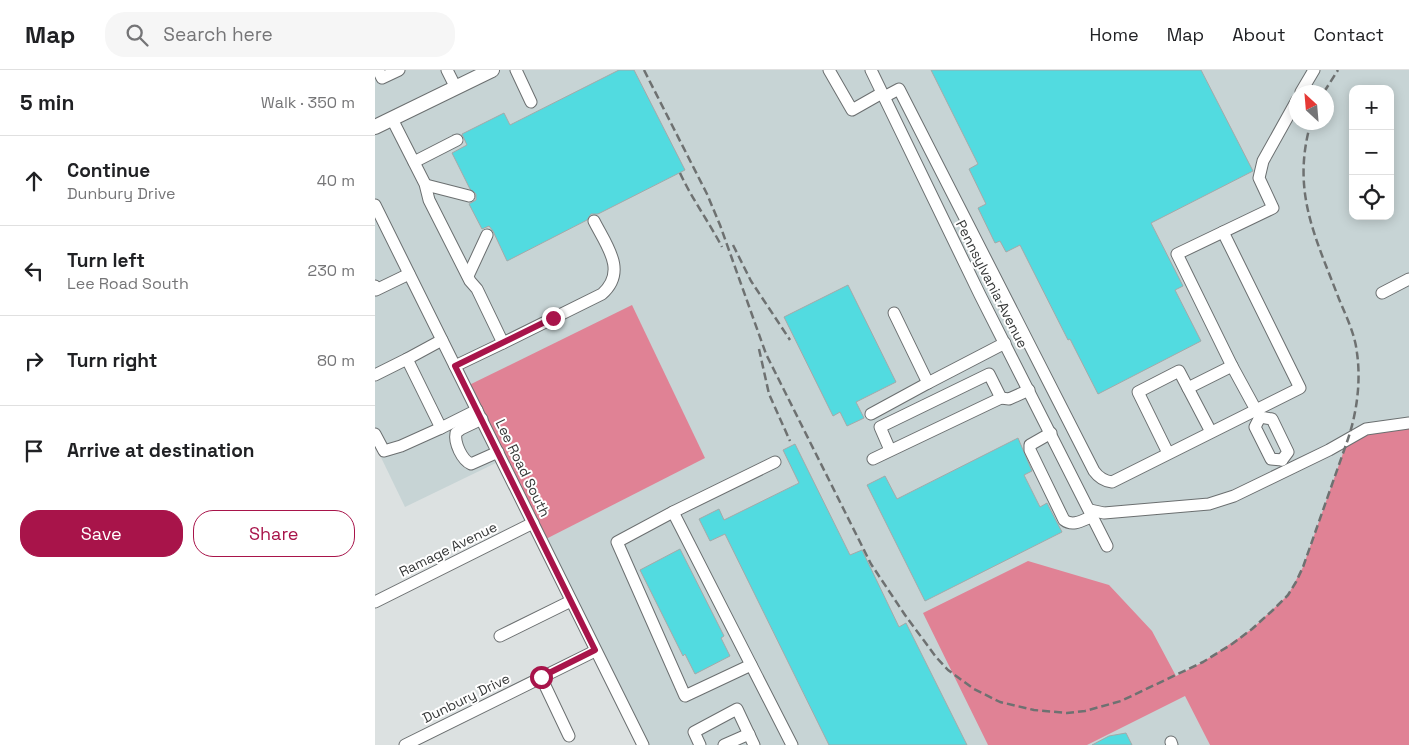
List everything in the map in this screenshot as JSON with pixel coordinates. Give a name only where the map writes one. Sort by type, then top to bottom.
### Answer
[{"type":"main road","points":[[375,127],[485,72]]},
{"type":"street","points":[[378,70],[382,78],[399,70]]},
{"type":"street","points":[[447,70],[456,88]]},
{"type":"street","points":[[516,70],[531,102]]},
{"type":"street","points":[[829,70],[852,110],[899,88],[1099,477],[1105,481],[1112,482],[1211,432],[1258,413],[1300,388],[1223,232]]},
{"type":"street","name":"Pennsylvania Avenue","points":[[871,70],[1107,546]]},
{"type":"street","points":[[1305,85],[1313,70]]},
{"type":"street","points":[[1285,465],[1288,452],[1272,419],[1258,413],[1232,366],[1177,254],[1273,208],[1259,178],[1263,161],[1289,114]]},
{"type":"street","points":[[392,119],[426,185],[429,200],[468,276],[477,289],[503,343]]},
{"type":"street","points":[[414,162],[457,140]]},
{"type":"street","points":[[426,185],[469,196]]},
{"type":"street","name":"Lee Road South","points":[[376,210],[643,745]]},
{"type":"street","points":[[455,366],[602,294],[614,279],[615,264],[594,221]]},
{"type":"street","points":[[468,276],[487,235]]},
{"type":"street","points":[[375,289],[409,274]]},
{"type":"street","points":[[1382,293],[1409,279]]},
{"type":"street","points":[[895,313],[928,383]]},
{"type":"street","points":[[375,375],[442,340]]},
{"type":"street","points":[[871,414],[1005,343]]},
{"type":"street","points":[[407,359],[441,428]]},
{"type":"street","points":[[1188,388],[1232,366]]},
{"type":"street","points":[[1169,453],[1138,392],[1179,371],[1211,432]]},
{"type":"street","points":[[891,450],[880,427],[989,374],[1001,398]]},
{"type":"street","points":[[873,459],[1001,398],[1009,399],[1029,390]]},
{"type":"street","points":[[1258,413],[1255,427],[1271,459],[1285,465]]},
{"type":"street","points":[[375,434],[384,450],[401,446],[441,428],[479,415]]},
{"type":"street","points":[[479,415],[456,433],[456,440],[463,456],[471,464],[498,452]]},
{"type":"street","points":[[1051,433],[1030,446],[1030,450],[1064,520],[1069,524],[1073,524],[1091,513],[1209,504],[1233,496],[1285,465],[1366,429],[1409,423]]},
{"type":"street","points":[[751,665],[685,696],[617,542],[775,462]]},
{"type":"street","points":[[673,512],[792,745]]},
{"type":"street","name":"Ramage Avenue","points":[[375,602],[533,523]]},
{"type":"street","points":[[500,636],[571,600]]},
{"type":"street","name":"Dunbury Drive","points":[[405,745],[595,650]]},
{"type":"street","points":[[541,677],[569,736]]},
{"type":"street","points":[[700,745],[693,732],[737,709],[754,745]]},
{"type":"street","points":[[724,745],[749,734]]},
{"type":"shaded area","points":[[375,70],[1409,70],[1409,423],[1339,467],[1303,567],[1288,595],[1252,629],[1203,662],[1176,676],[1210,745],[643,745],[502,460],[405,507],[375,445]]},
{"type":"shaded area","points":[[632,305],[705,458],[542,541],[465,387]]},
{"type":"shaded area","points":[[1409,423],[1409,745],[1210,745],[1185,696],[1087,745],[988,745],[923,613],[1028,561],[1109,585],[1152,631],[1176,676],[1203,662],[1252,629],[1288,595],[1303,567],[1348,439]]},
{"type":"building","points":[[619,70],[634,70],[685,170],[598,214],[591,214],[587,220],[507,261],[493,231],[489,226],[482,229],[469,204],[476,200],[476,194],[470,189],[452,153],[467,145],[462,134],[504,113],[510,125]]},
{"type":"building","points":[[931,70],[1201,70],[1253,171],[1151,223],[1183,286],[1175,290],[1201,341],[1098,394],[1070,339],[1068,340],[1020,245],[1006,252],[1000,241],[995,243],[978,208],[986,204],[969,169],[978,164]]},
{"type":"building","points":[[848,285],[896,382],[856,402],[864,418],[847,426],[840,412],[833,416],[784,317]]},
{"type":"building","points":[[1018,438],[1032,471],[1024,475],[1040,507],[1047,503],[1062,532],[925,601],[867,485],[885,476],[897,499]]},
{"type":"building","points":[[795,444],[850,555],[862,550],[899,627],[906,623],[967,745],[829,745],[725,534],[710,541],[699,519],[719,509],[724,520],[799,483],[783,450]]},
{"type":"building","points":[[680,549],[724,636],[721,638],[730,656],[695,674],[685,654],[683,656],[640,570]]},
{"type":"building","points":[[1126,733],[1132,745],[1092,745],[1109,736]]},
{"type":"railway","points":[[644,70],[707,194],[766,354],[871,564],[905,615],[948,670],[974,689],[1000,702],[1034,710],[1067,713],[1085,711],[1121,701],[1203,662],[1232,644],[1273,610],[1288,595],[1303,567],[1351,429],[1356,407],[1359,374],[1356,346],[1352,332],[1314,234],[1309,213],[1305,192],[1304,170],[1305,147],[1309,130]]},
{"type":"railway","points":[[1328,85],[1338,70]]},
{"type":"railway","points":[[680,173],[722,247]]},
{"type":"railway","points":[[733,245],[751,281],[790,340]]},
{"type":"railway","points":[[759,349],[769,394],[790,441]]},
{"type":"route","points":[[541,677],[595,650],[455,366],[553,318]]}]
